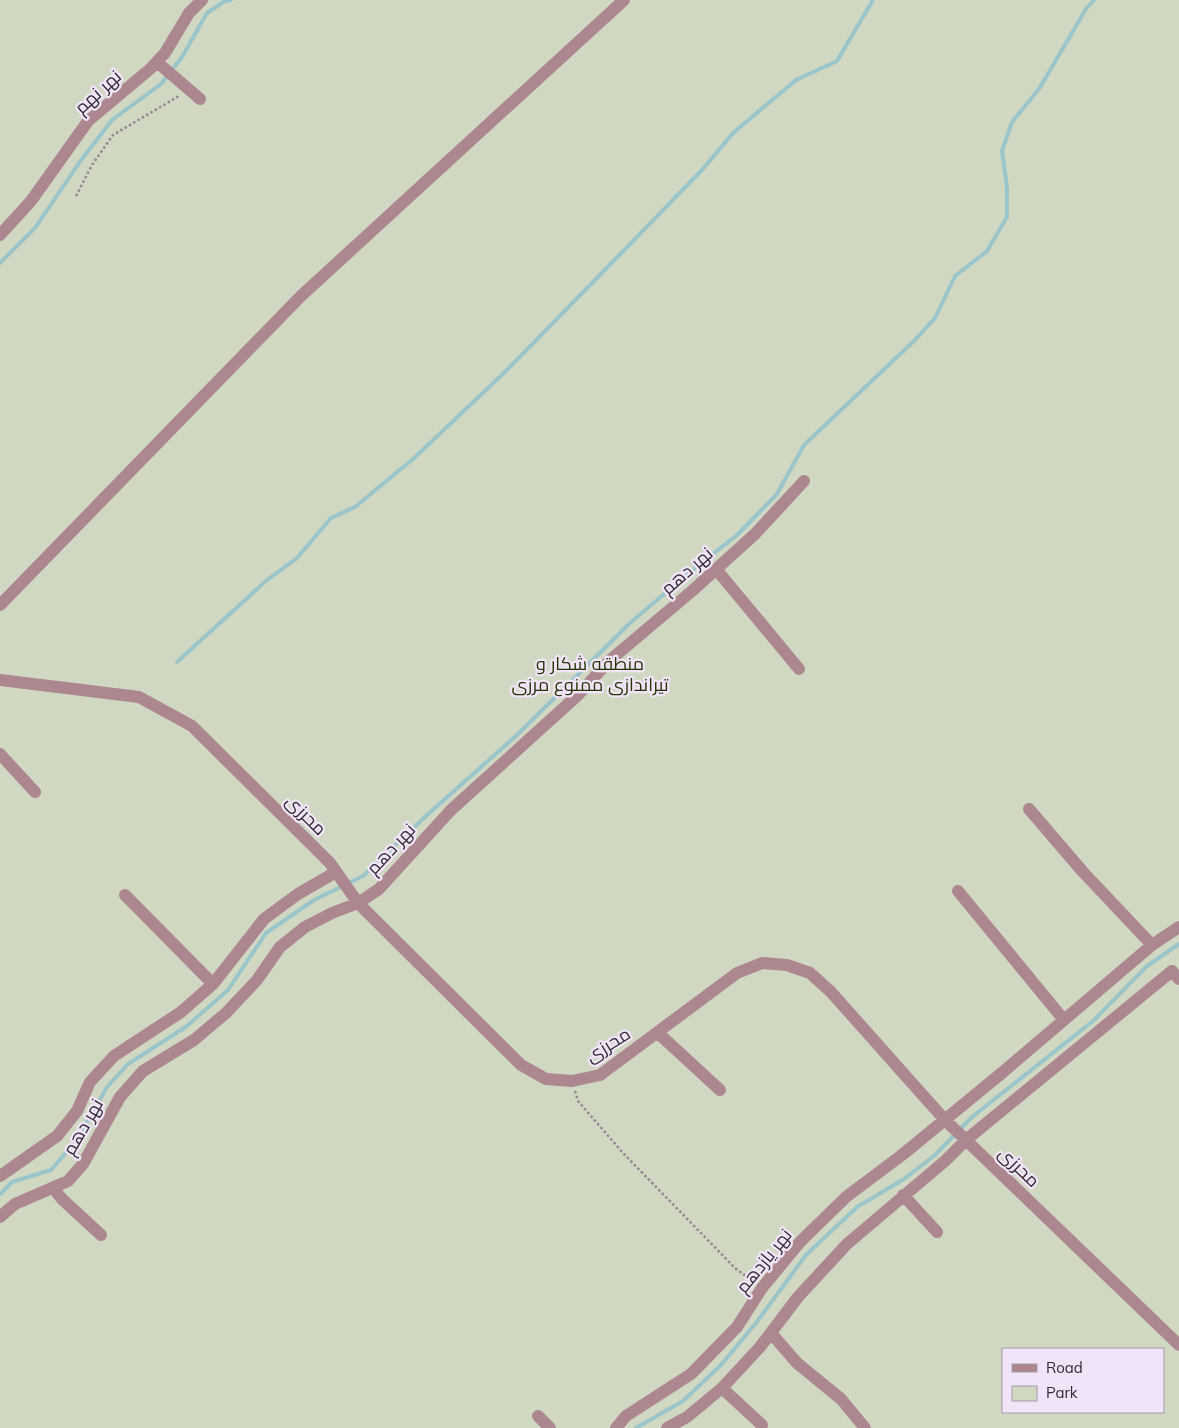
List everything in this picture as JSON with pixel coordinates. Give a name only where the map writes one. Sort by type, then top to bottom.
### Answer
[{"type":"street","name":"نهر نهم","points":[[0,235],[31,201],[88,121],[160,65],[189,13],[202,0]]},
{"type":"street","points":[[0,605],[301,296],[624,0]]},
{"type":"street","points":[[160,65],[200,99]]},
{"type":"street","name":"نهر دهم","points":[[0,1217],[15,1204],[68,1181],[83,1164],[120,1097],[143,1071],[194,1040],[226,1013],[257,980],[280,947],[305,927],[379,889],[451,810],[578,694],[609,661],[716,570],[755,534],[804,481]]},
{"type":"street","points":[[716,570],[799,669]]},
{"type":"street","name":"محرزی","points":[[0,680],[139,697],[192,726],[330,863],[356,900],[521,1065],[546,1079],[572,1081],[600,1075],[737,973],[762,964],[787,965],[810,973],[831,992],[947,1121],[1179,1345]]},
{"type":"street","points":[[0,754],[35,792]]},
{"type":"street","points":[[1029,809],[1152,945]]},
{"type":"street","points":[[0,1175],[57,1136],[77,1111],[90,1082],[114,1056],[181,1012],[213,984],[264,919],[298,894],[338,875]]},
{"type":"street","points":[[958,891],[1064,1020]]},
{"type":"street","points":[[125,895],[213,984]]},
{"type":"street","name":"نهر یازدهم","points":[[616,1428],[626,1416],[691,1374],[737,1327],[762,1288],[800,1242],[846,1198],[947,1121],[1152,945],[1179,927]]},
{"type":"street","points":[[667,1428],[687,1417],[722,1388],[760,1348],[798,1297],[847,1244],[945,1161],[964,1138],[1172,972],[1179,979]]},
{"type":"street","points":[[658,1033],[720,1090]]},
{"type":"street","points":[[53,1188],[62,1199],[101,1234]]},
{"type":"street","points":[[903,1195],[937,1232]]},
{"type":"street","points":[[770,1333],[797,1363],[841,1399],[865,1428]]},
{"type":"street","points":[[722,1388],[762,1425]]},
{"type":"street","points":[[538,1416],[550,1428]]},
{"type":"path","points":[[76,196],[92,165],[113,135],[190,90]]},
{"type":"path","points":[[572,1081],[578,1101],[622,1153],[736,1269],[762,1288]]},
{"type":"green space","name":"منطقه شکار و تیراندازی ممنوع مرزی","points":[[0,0],[1179,0],[1179,1428],[0,1428]]},
{"type":"waterway","points":[[0,263],[35,228],[79,163],[112,120],[161,84],[182,57],[207,13],[225,1],[231,0]]},
{"type":"waterway","points":[[177,662],[267,580],[297,558],[331,518],[355,507],[413,459],[506,371],[702,170],[733,133],[796,80],[837,61],[873,0]]},
{"type":"waterway","points":[[0,1194],[12,1182],[51,1170],[77,1140],[107,1087],[128,1064],[187,1026],[228,990],[266,933],[314,900],[363,876],[427,815],[517,735],[630,623],[737,535],[777,494],[804,445],[914,341],[935,318],[955,276],[987,251],[1007,217],[1007,187],[1002,151],[1012,122],[1039,89],[1086,9],[1094,0]]},
{"type":"waterway","points":[[636,1428],[683,1401],[721,1365],[756,1323],[806,1255],[857,1207],[904,1179],[935,1155],[972,1117],[1093,1021],[1147,966],[1179,944]]}]
